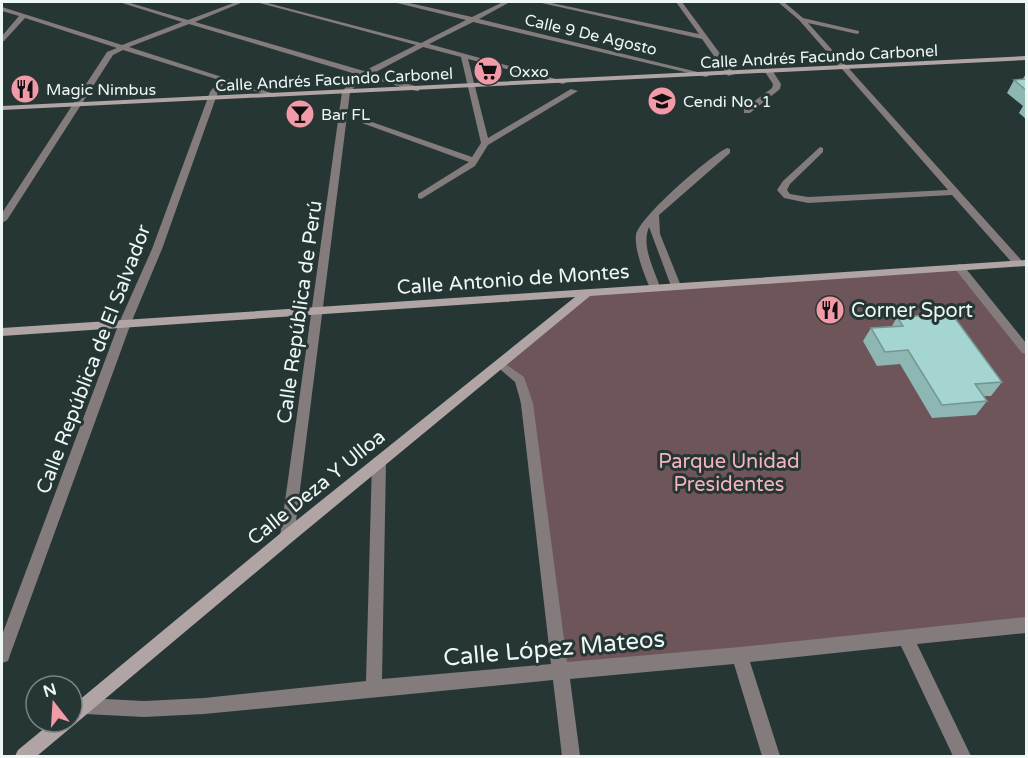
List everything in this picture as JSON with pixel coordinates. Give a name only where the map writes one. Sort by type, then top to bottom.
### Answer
[{"type":"main road","name":"Calle Andrés Facundo Carbonel","points":[[2,108],[1026,58]]},
{"type":"main road","name":"Calle Antonio de Montes","points":[[2,332],[1023,263]]},
{"type":"main road","name":"Calle Deza Y Ulloa","points":[[84,706],[286,537],[501,365],[589,291]]},
{"type":"main road","points":[[24,756],[51,734]]},
{"type":"street","points":[[122,2],[416,89]]},
{"type":"street","points":[[2,220],[108,56],[123,47],[240,2]]},
{"type":"street","points":[[259,2],[563,82]]},
{"type":"street","name":"Calle 9 De Agosto","points":[[399,2],[706,75]]},
{"type":"street","points":[[346,92],[351,84],[365,74],[507,2]]},
{"type":"street","points":[[540,2],[704,37]]},
{"type":"street","points":[[672,2],[727,74]]},
{"type":"street","points":[[679,2],[727,74]]},
{"type":"street","points":[[781,2],[801,19],[954,192],[1023,263]]},
{"type":"street","points":[[2,9],[274,95]]},
{"type":"street","points":[[2,40],[23,16]]},
{"type":"street","points":[[801,19],[857,32]]},
{"type":"street","points":[[464,56],[485,143]]},
{"type":"street","points":[[747,111],[776,89],[777,84],[769,72]]},
{"type":"street","name":"Calle República de El Salvador","points":[[2,655],[125,323],[157,249],[212,98],[223,79]]},
{"type":"street","points":[[421,196],[476,161],[485,143],[574,91]]},
{"type":"street","name":"Calle República de Perú","points":[[286,537],[346,92]]},
{"type":"street","points":[[366,123],[476,161]]},
{"type":"street","points":[[820,150],[786,183],[782,190],[787,196],[808,200],[954,192]]},
{"type":"street","points":[[656,288],[640,233],[654,215],[727,151]]},
{"type":"street","points":[[654,215],[655,234],[676,286]]},
{"type":"street","points":[[959,267],[1026,350]]},
{"type":"street","points":[[501,365],[520,380],[528,404],[571,756]]},
{"type":"street","points":[[374,688],[380,462]]},
{"type":"street","name":"Calle López Mateos","points":[[84,711],[204,706],[374,688],[740,655],[1026,625]]},
{"type":"street","points":[[905,637],[962,756]]},
{"type":"street","points":[[740,655],[771,756]]},
{"type":"green space","name":"Parque Unidad Presidentes","points":[[958,270],[1026,353],[1026,631],[557,677],[517,375],[504,364],[587,295]]},
{"type":"building","points":[[1026,79],[1026,90],[1014,80]]},
{"type":"building","points":[[952,314],[1002,382],[975,384],[987,401],[942,405],[908,350],[885,352],[871,328],[903,326],[897,317]]},
{"type":"place","name":"Oxxo","points":[[488,71]]},
{"type":"place","name":"Magic Nimbus","points":[[25,89]]},
{"type":"place","name":"Cendi No. 1","points":[[662,101]]},
{"type":"place","name":"Bar FL","points":[[300,114]]},
{"type":"place","name":"Corner Sport","points":[[830,310]]}]
